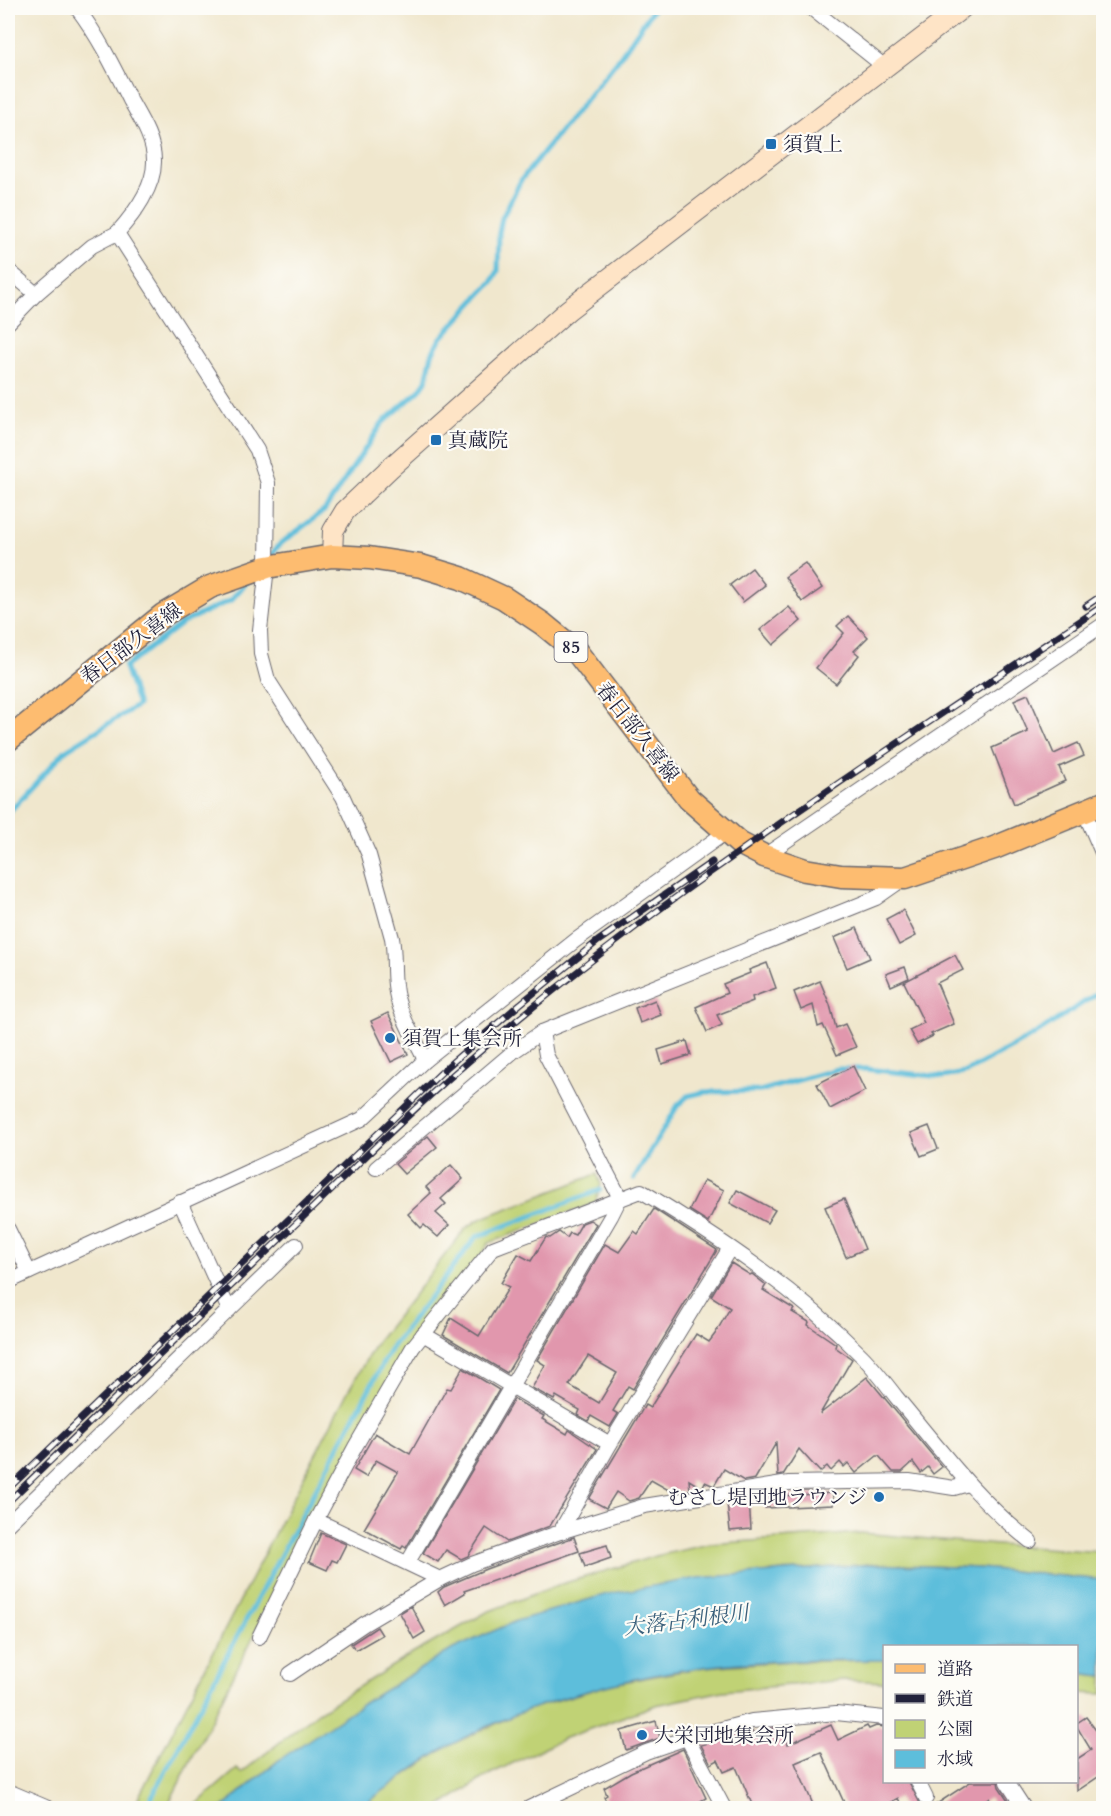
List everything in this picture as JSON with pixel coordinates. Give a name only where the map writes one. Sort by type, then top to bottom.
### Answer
[{"type":"main road","name":"春日部久喜線","points":[[8,740],[163,615],[210,587],[267,567],[332,556],[369,558],[421,566],[461,578],[504,598],[543,624],[576,651],[689,799],[739,843],[764,856],[805,870],[841,876],[905,878],[994,848],[1094,807]]},
{"type":"street","points":[[8,323],[36,294],[92,246],[117,233],[134,215],[148,189],[154,161],[149,136],[96,33],[77,8]]},
{"type":"street","points":[[811,8],[885,67]]},
{"type":"street","points":[[332,556],[333,531],[345,511],[541,334],[586,296],[962,8]]},
{"type":"street","points":[[117,233],[257,450],[268,483],[267,567],[260,630],[261,654],[268,680],[343,797],[369,855],[392,938],[395,986],[399,1003],[425,1060]]},
{"type":"street","points":[[8,270],[36,294]]},
{"type":"street","points":[[764,856],[1103,627]]},
{"type":"street","points":[[1094,807],[1104,857]]},
{"type":"street","points":[[8,1282],[362,1119],[425,1060],[576,940],[726,832]]},
{"type":"street","points":[[376,1168],[514,1051],[542,1032],[876,898],[905,878]]},
{"type":"street","points":[[542,1032],[546,1055],[620,1198]]},
{"type":"street","points":[[259,1637],[316,1520],[413,1347],[493,1248],[641,1191],[778,1281],[863,1357],[968,1484],[1006,1522],[1030,1541]]},
{"type":"street","points":[[408,1562],[620,1198]]},
{"type":"street","points":[[180,1202],[229,1310]]},
{"type":"street","points":[[8,1229],[29,1272]]},
{"type":"street","points":[[8,1524],[296,1245]]},
{"type":"street","points":[[560,1532],[610,1444],[730,1248]]},
{"type":"street","points":[[423,1334],[610,1444]]},
{"type":"street","points":[[290,1674],[364,1624],[440,1579],[472,1564],[560,1532],[644,1506],[789,1484],[909,1481],[954,1488],[968,1484]]},
{"type":"street","points":[[316,1520],[440,1579]]},
{"type":"street","points":[[529,1809],[646,1752],[687,1738],[752,1721],[836,1713],[883,1718]]},
{"type":"street","points":[[687,1738],[724,1809]]},
{"type":"street","points":[[918,1783],[926,1798]]},
{"type":"street","points":[[1008,1783],[1023,1809]]},
{"type":"street","points":[[8,1791],[48,1809]]},
{"type":"green space","points":[[597,1174],[601,1184],[595,1203],[489,1243],[329,1487],[168,1805],[174,1808],[133,1808],[348,1391],[376,1343],[466,1228],[480,1219]]},
{"type":"green space","points":[[861,1533],[1103,1552],[1103,1580],[980,1568],[871,1564],[698,1578],[279,1760],[222,1808],[192,1808],[237,1769],[241,1773],[318,1712],[405,1658],[487,1612],[558,1585],[656,1556],[710,1544]]},
{"type":"green space","points":[[883,1660],[883,1682],[843,1680],[723,1691],[656,1705],[565,1738],[488,1775],[438,1808],[376,1808],[369,1800],[448,1746],[528,1709],[612,1684],[704,1667],[775,1662]]},
{"type":"green space","points":[[1078,1673],[1103,1676],[1103,1694],[1078,1693]]},
{"type":"water","name":"大落古利根川","points":[[871,1564],[980,1568],[1103,1580],[1103,1676],[1078,1673],[1078,1645],[883,1645],[883,1660],[771,1662],[703,1667],[639,1678],[572,1695],[477,1731],[419,1765],[370,1800],[376,1808],[222,1808],[279,1760],[365,1702],[453,1649],[516,1621],[607,1594],[698,1578]]},
{"type":"building","points":[[805,563],[822,588],[802,602],[785,577]]},
{"type":"building","points":[[752,568],[765,585],[743,602],[730,585]]},
{"type":"building","points":[[789,607],[801,621],[773,645],[760,630]]},
{"type":"building","points":[[848,616],[868,637],[854,651],[859,655],[836,684],[816,668],[844,633],[837,626]]},
{"type":"building","points":[[1028,694],[1054,754],[1078,743],[1084,756],[1059,767],[1065,781],[1014,804],[992,748],[1028,732],[1014,700]]},
{"type":"building","points":[[903,910],[916,936],[899,945],[886,919]]},
{"type":"building","points":[[857,928],[870,958],[847,968],[834,938]]},
{"type":"building","points":[[955,955],[963,970],[937,983],[954,1024],[931,1034],[933,1036],[917,1044],[909,1030],[924,1023],[904,982]]},
{"type":"building","points":[[767,963],[776,988],[752,997],[753,1001],[717,1015],[722,1025],[707,1032],[696,1007],[727,993],[723,984]]},
{"type":"building","points":[[905,967],[909,978],[891,986],[886,974]]},
{"type":"building","points":[[820,981],[836,1028],[845,1024],[856,1047],[837,1055],[823,1025],[818,1027],[813,1005],[801,1010],[794,992]]},
{"type":"building","points":[[655,1000],[661,1015],[640,1023],[635,1008]]},
{"type":"building","name":"須賀上集会所","points":[[388,1013],[408,1054],[391,1062],[371,1021]]},
{"type":"building","points":[[687,1041],[691,1055],[662,1064],[658,1050]]},
{"type":"building","points":[[853,1066],[865,1091],[830,1109],[817,1084]]},
{"type":"building","points":[[929,1126],[938,1149],[921,1156],[911,1133]]},
{"type":"building","points":[[428,1136],[437,1147],[404,1174],[395,1164]]},
{"type":"building","points":[[451,1165],[463,1179],[441,1199],[446,1204],[436,1213],[449,1225],[438,1237],[424,1225],[421,1228],[408,1214],[431,1193],[426,1187]]},
{"type":"building","points":[[704,1180],[724,1190],[708,1222],[689,1210]]},
{"type":"building","points":[[737,1190],[775,1210],[767,1223],[730,1203]]},
{"type":"building","points":[[844,1199],[865,1249],[846,1257],[825,1207]]},
{"type":"building","points":[[654,1209],[717,1250],[633,1389],[628,1386],[613,1411],[618,1414],[610,1427],[591,1416],[588,1421],[578,1415],[580,1410],[556,1396],[554,1400],[532,1388],[545,1365],[537,1360],[605,1244],[619,1252],[634,1231],[638,1234]],"holes":[[[588,1356],[617,1373],[599,1403],[569,1385]]]},
{"type":"building","points":[[590,1220],[596,1224],[507,1373],[443,1335],[451,1318],[479,1336],[509,1287],[501,1283],[518,1254],[531,1261],[546,1237],[550,1238],[559,1232],[567,1238],[570,1233],[575,1235],[582,1223]]},
{"type":"building","points":[[731,1263],[750,1275],[752,1274],[766,1285],[763,1290],[794,1309],[792,1312],[809,1322],[808,1325],[836,1344],[835,1347],[852,1359],[820,1414],[867,1377],[942,1467],[933,1474],[928,1467],[921,1473],[913,1462],[902,1472],[893,1472],[877,1456],[856,1473],[848,1463],[844,1467],[840,1462],[831,1471],[827,1466],[820,1472],[799,1449],[783,1475],[778,1476],[776,1443],[755,1479],[744,1481],[724,1469],[714,1486],[705,1482],[702,1488],[689,1480],[690,1490],[672,1492],[651,1480],[639,1498],[629,1501],[616,1492],[606,1508],[589,1499],[645,1405],[650,1408],[696,1334],[709,1342],[715,1334],[730,1308],[711,1296]]},
{"type":"building","points":[[463,1368],[499,1390],[406,1548],[403,1546],[401,1549],[364,1529],[398,1472],[376,1460],[366,1477],[354,1470],[375,1433],[410,1454],[447,1388],[451,1389]]},
{"type":"building","points":[[514,1399],[544,1416],[542,1419],[567,1434],[569,1430],[597,1449],[550,1526],[507,1542],[486,1528],[468,1556],[461,1559],[446,1550],[438,1562],[423,1553]]},
{"type":"building","points":[[833,1493],[833,1505],[765,1508],[764,1497]]},
{"type":"building","points":[[749,1500],[751,1529],[730,1531],[727,1503]]},
{"type":"building","points":[[321,1533],[346,1544],[337,1562],[332,1560],[327,1570],[309,1562]]},
{"type":"building","points":[[574,1537],[579,1551],[464,1591],[465,1593],[445,1605],[438,1592],[444,1587],[486,1569]]},
{"type":"building","points":[[607,1545],[611,1558],[585,1567],[580,1553]]},
{"type":"building","points":[[411,1606],[425,1632],[414,1639],[400,1613]]},
{"type":"building","points":[[377,1627],[382,1635],[356,1650],[351,1644]]},
{"type":"building","points":[[1086,1717],[1104,1741],[1104,1773],[1077,1791],[1078,1758],[1091,1750],[1078,1729],[1078,1722]]},
{"type":"building","points":[[656,1721],[660,1738],[626,1750],[621,1731]]},
{"type":"building","points":[[831,1725],[838,1740],[867,1726],[869,1729],[876,1726],[883,1727],[883,1783],[910,1783],[923,1809],[903,1809],[898,1798],[879,1809],[847,1809],[821,1752],[795,1763],[815,1809],[754,1809],[736,1767],[724,1772],[718,1760],[711,1764],[701,1745],[752,1730],[753,1734],[765,1729],[777,1728],[781,1729],[788,1744]]},
{"type":"building","points":[[683,1749],[706,1798],[687,1809],[610,1809],[604,1797],[607,1795],[604,1788],[631,1772]]},
{"type":"building","points":[[968,1783],[998,1783],[1014,1809],[995,1809],[989,1798],[973,1809],[929,1809]]},
{"type":"waterway","points":[[270,556],[280,544],[325,510],[382,423],[419,391],[426,381],[432,354],[440,339],[492,282],[498,271],[499,233],[502,218],[521,180],[617,61],[654,8]]},
{"type":"waterway","points":[[8,813],[66,750],[138,705],[125,667],[182,623],[231,600],[246,583]]},
{"type":"waterway","points":[[634,1178],[678,1105],[688,1096],[704,1092],[760,1091],[837,1069],[865,1069],[943,1077],[964,1073],[1034,1035],[1104,989]]},
{"type":"waterway","points":[[146,1808],[391,1348],[476,1237],[600,1190]]},
{"type":"railway","points":[[1086,606],[1104,594]]},
{"type":"railway","points":[[8,1502],[397,1126],[456,1072],[532,1008],[610,946],[772,829],[1104,605]]},
{"type":"railway","points":[[8,1489],[448,1066],[598,941],[712,862]]},
{"type":"place","name":"須賀上","points":[[771,144]]},
{"type":"place","name":"真蔵院","points":[[436,440]]},
{"type":"place","name":"須賀上集会所","points":[[390,1038]]},
{"type":"place","name":"むさし堤団地ラウンジ","points":[[879,1497]]},
{"type":"place","name":"大栄団地集会所","points":[[642,1735]]}]
